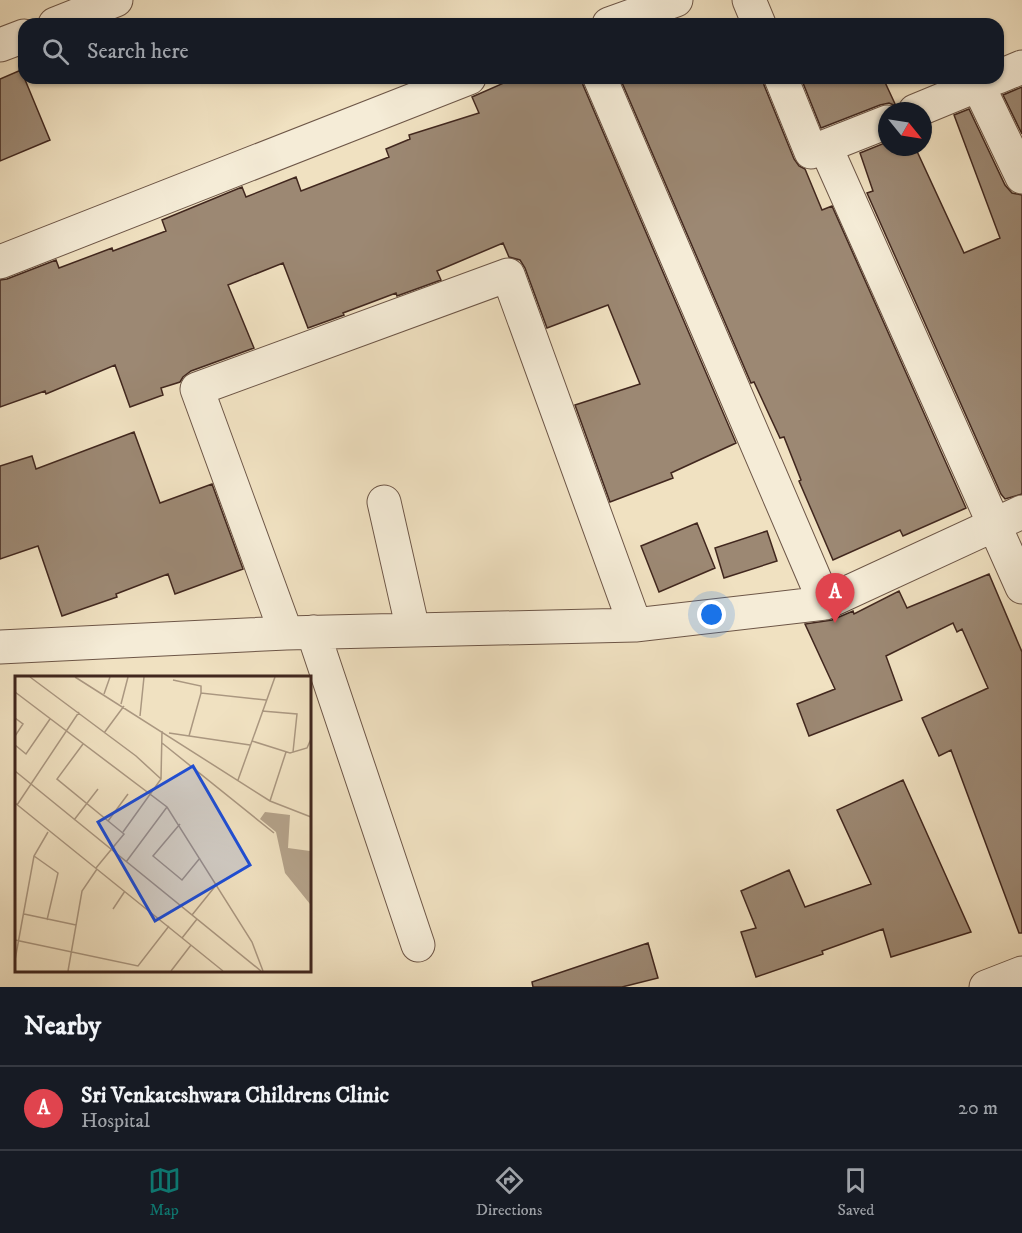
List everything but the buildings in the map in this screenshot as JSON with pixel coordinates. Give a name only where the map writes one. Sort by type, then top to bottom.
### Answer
[{"type":"street","points":[[70,18],[116,0]]},
{"type":"street","points":[[626,18],[676,0]]},
{"type":"street","points":[[749,0],[756,18]]},
{"type":"street","points":[[0,45],[18,38]]},
{"type":"street","points":[[1004,74],[1022,67]]},
{"type":"street","points":[[0,262],[454,84]]},
{"type":"street","points":[[603,84],[825,603]]},
{"type":"street","points":[[783,84],[811,152],[878,126]]},
{"type":"street","points":[[932,104],[980,84]]},
{"type":"street","points":[[991,84],[1022,177]]},
{"type":"street","points":[[826,148],[1007,519],[1022,587]]},
{"type":"street","points":[[418,945],[299,632],[197,389],[508,275],[635,625]]},
{"type":"street","points":[[384,502],[413,630]]},
{"type":"street","points":[[1,645],[299,632],[635,625],[825,603],[1007,519]]},
{"type":"street","points":[[986,987],[1022,973]]},
{"type":"place","name":"Sri Venkateshwara Childrens Clinic","points":[[835,623]]}]
